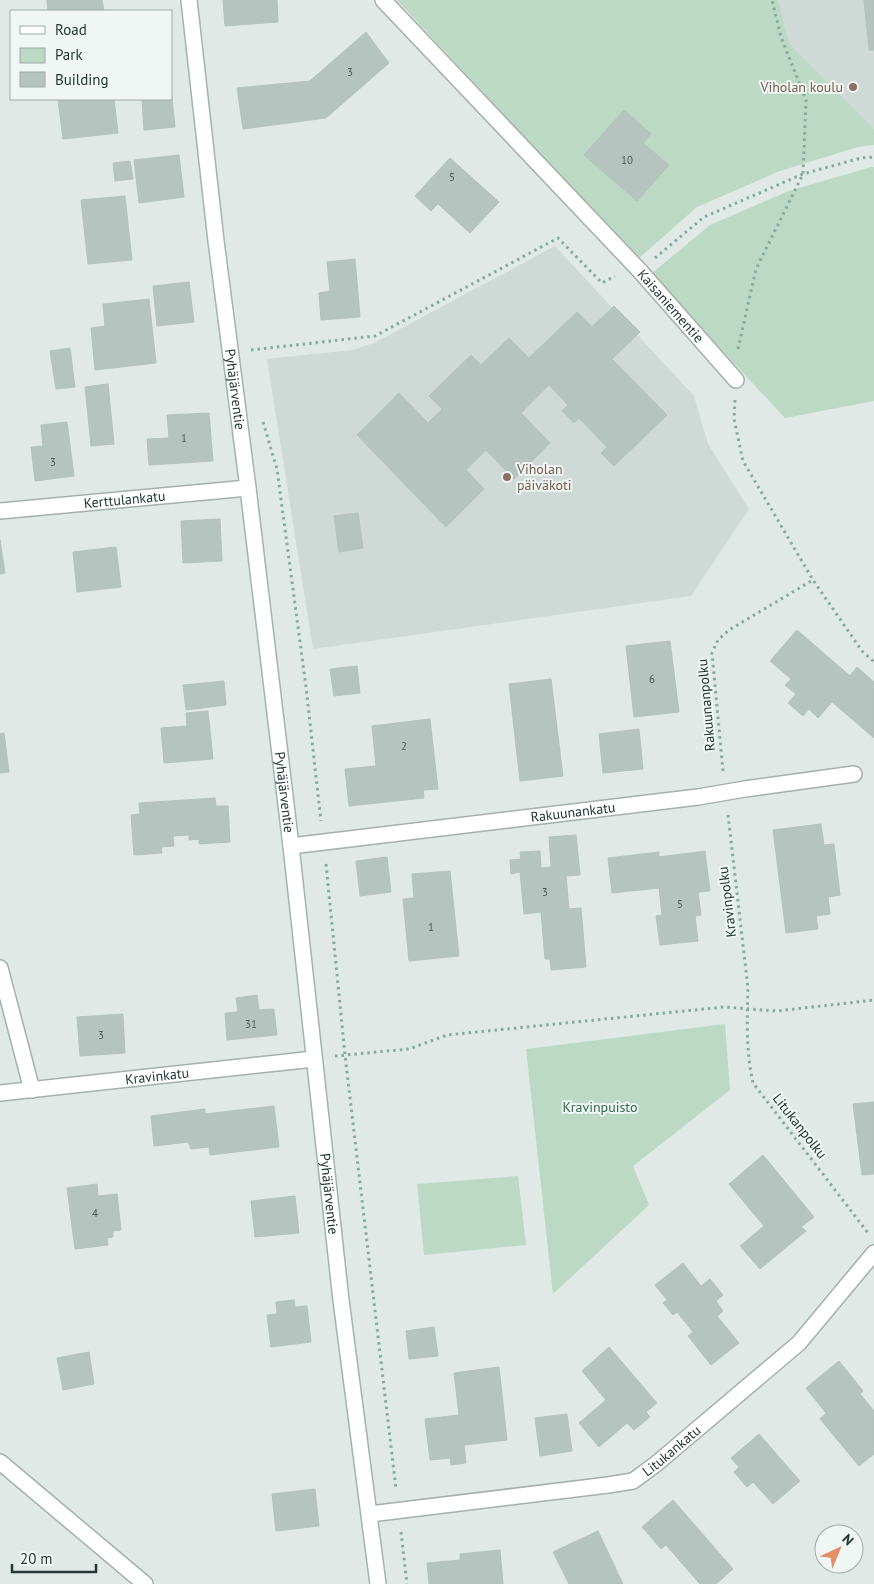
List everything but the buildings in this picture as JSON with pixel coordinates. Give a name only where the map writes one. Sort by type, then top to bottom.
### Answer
[{"type":"street","name":"Pyhäjärventie","points":[[189,0],[216,242],[291,846],[341,1300],[378,1584]]},
{"type":"street","name":"Kaisaniementie","points":[[383,0],[640,271],[736,380]]},
{"type":"street","name":"Kerttulankatu","points":[[0,511],[248,488]]},
{"type":"street","name":"Rakuunankatu","points":[[291,846],[698,797],[854,774]]},
{"type":"street","points":[[0,968],[32,1090]]},
{"type":"street","name":"Kravinkatu","points":[[0,1093],[314,1058]]},
{"type":"street","name":"Litukankatu","points":[[370,1514],[633,1481],[656,1464],[799,1344],[874,1253]]},
{"type":"street","points":[[0,1462],[145,1584]]},
{"type":"path","points":[[772,0],[781,38],[806,100],[803,174],[756,269],[738,344],[734,420],[743,461],[813,580],[862,651],[874,662]]},
{"type":"path","points":[[640,271],[704,217],[803,174],[861,158],[874,157]]},
{"type":"path","points":[[251,358],[249,350],[375,336],[558,238],[602,283]]},
{"type":"path","points":[[263,420],[278,469],[306,687],[345,1055],[407,1584]]},
{"type":"path","name":"Rakuunanpolku","points":[[725,792],[712,653],[718,640],[729,630],[813,580]]},
{"type":"path","name":"Kravinpolku","points":[[725,792],[748,988],[747,1009]]},
{"type":"path","points":[[314,1058],[409,1049],[447,1036],[724,1007],[777,1011],[874,1000]]},
{"type":"path","name":"Litukanpolku","points":[[747,1009],[749,1064],[753,1083],[868,1234]]},
{"type":"shaded area","name":"Viholan koulu","points":[[778,0],[874,0],[874,129],[790,45]]},
{"type":"shaded area","name":"Viholan päiväkoti","points":[[555,246],[694,396],[708,444],[749,509],[691,596],[313,649],[267,359],[352,350],[374,343]]},
{"type":"green space","points":[[397,0],[778,0],[790,45],[874,129],[874,145],[858,147],[780,171],[697,207],[638,259]]},
{"type":"green space","points":[[874,167],[874,401],[785,418],[651,274],[710,225],[789,191]]},
{"type":"green space","name":"Kravinpuisto","points":[[725,1024],[730,1090],[633,1166],[649,1205],[553,1294],[526,1049]]},
{"type":"green space","points":[[518,1176],[526,1245],[424,1255],[417,1184]]},
{"type":"place","name":"Viholan koulu","points":[[853,87]]},
{"type":"place","name":"Viholan päiväkoti","points":[[507,477]]}]
